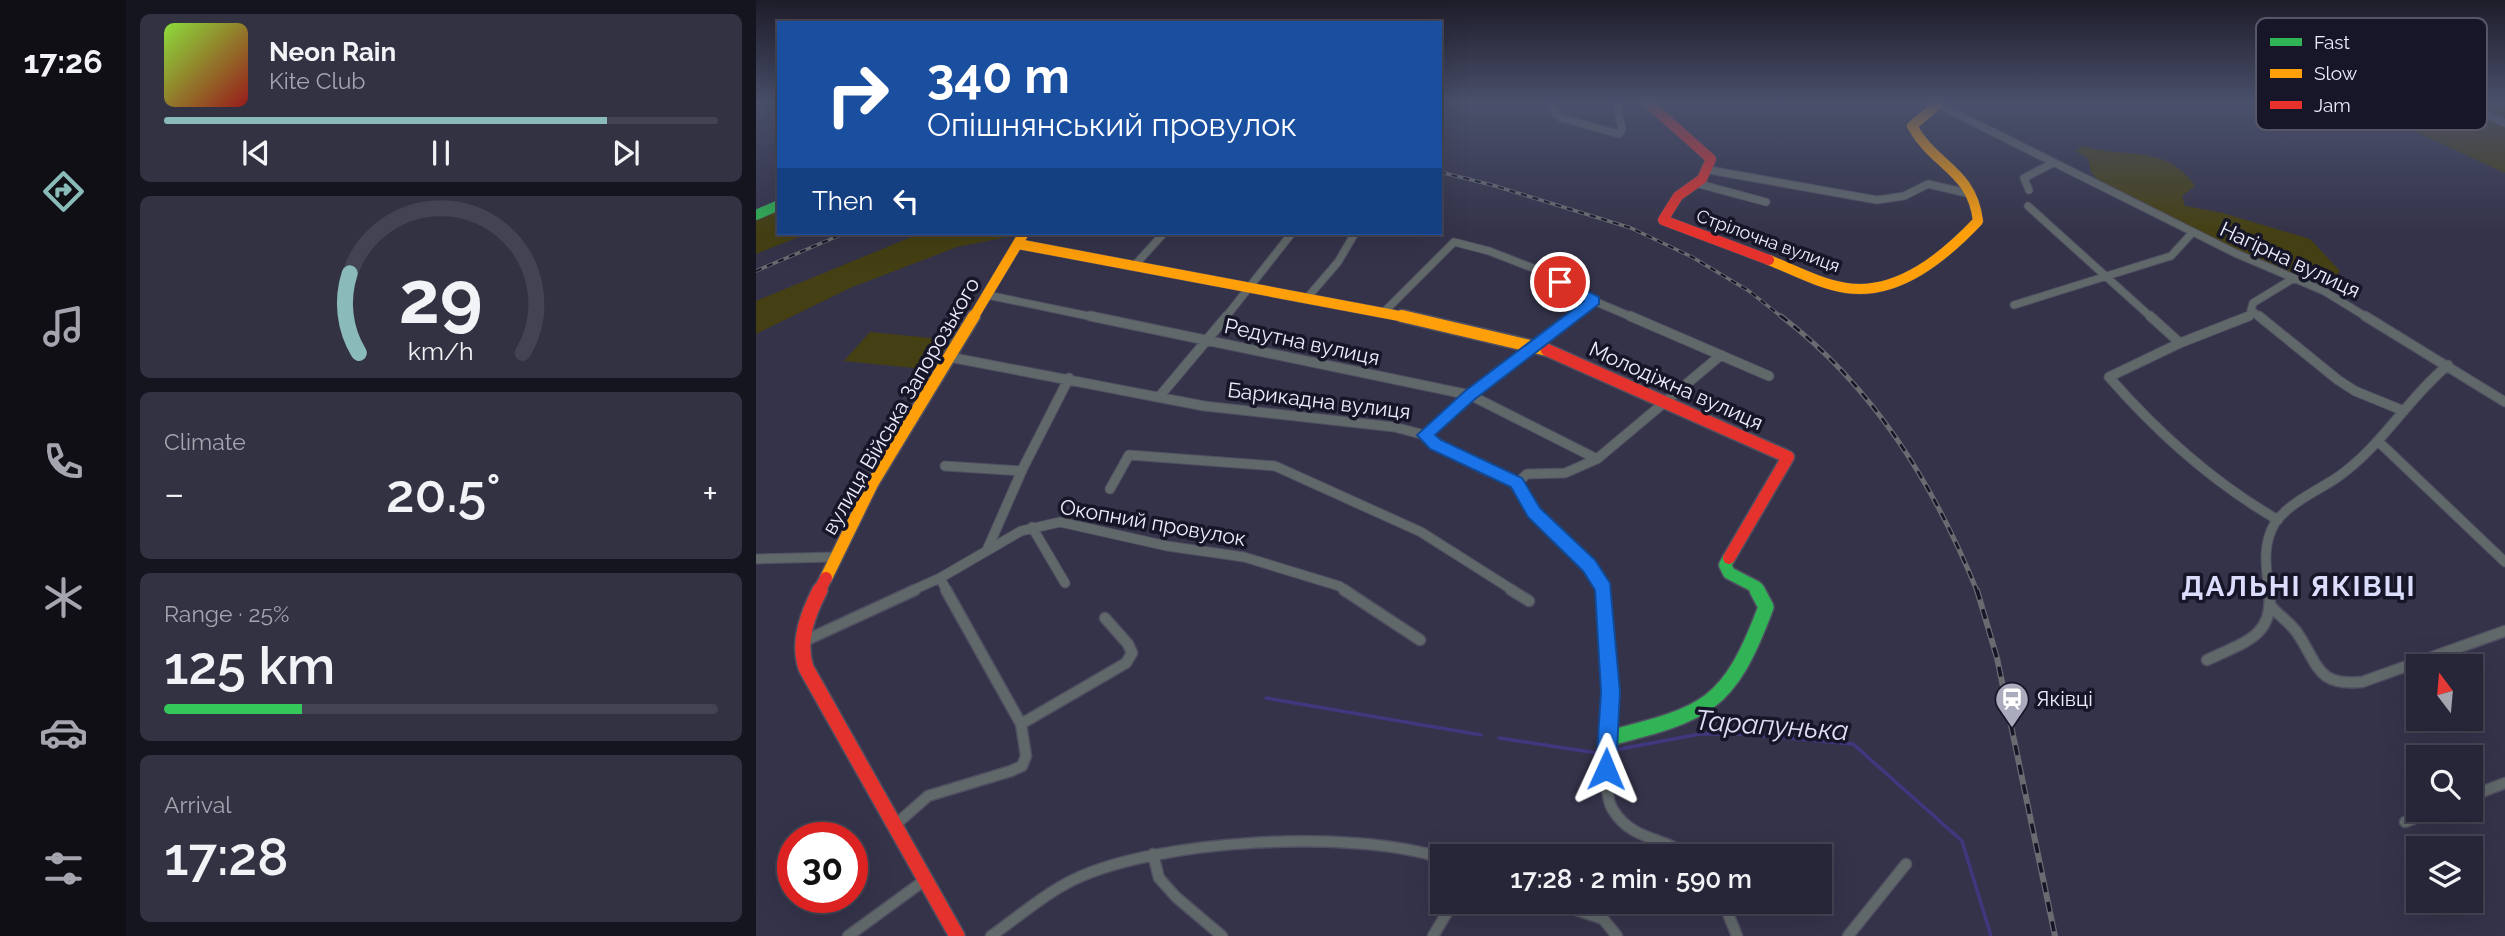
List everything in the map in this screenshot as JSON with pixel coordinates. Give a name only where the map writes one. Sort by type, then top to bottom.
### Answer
[{"type":"street","points":[[1696,145],[1712,159],[1709,170],[1699,184],[1766,202]]},
{"type":"street","name":"Стрілочна вулиця","points":[[1699,184],[1677,197],[1670,213],[1663,220],[1846,289],[1892,285],[1958,244],[1978,221],[1978,213],[1962,176],[1924,145]]},
{"type":"street","name":"Нагірна вулиця","points":[[2017,145],[2192,233],[2324,291],[2505,402]]},
{"type":"street","points":[[2029,190],[2024,178],[2053,163]]},
{"type":"street","points":[[1709,170],[1877,200],[1904,196],[1928,184],[1970,194]]},
{"type":"street","points":[[756,215],[777,206]]},
{"type":"street","points":[[2028,206],[2180,343]]},
{"type":"street","points":[[2014,305],[2171,256],[2192,233]]},
{"type":"street","points":[[1134,266],[1162,235]]},
{"type":"street","points":[[1159,397],[1208,340],[1290,235]]},
{"type":"street","points":[[1307,298],[1338,262],[1354,235]]},
{"type":"street","name":"Молодіжна вулиця","points":[[1021,238],[1134,266],[1384,312],[1536,346],[1788,457],[1725,565],[1729,573],[1756,587],[1766,607],[1744,663],[1728,688],[1703,709],[1606,739]]},
{"type":"street","name":"вулиця Війська Запорозького","points":[[802,642],[816,597],[873,484],[1021,238]]},
{"type":"street","points":[[1384,312],[1454,242],[1489,251],[1543,272],[1594,301],[1769,376]]},
{"type":"street","points":[[2278,520],[2245,501],[2192,458],[2112,383],[2109,377],[2180,343],[2245,319],[2251,315],[2253,303],[2294,278]]},
{"type":"street","name":"Редутна вулиця","points":[[987,295],[1470,395],[1597,459]]},
{"type":"street","points":[[1425,435],[1470,395],[1594,301]]},
{"type":"street","points":[[2251,310],[2338,380],[2355,391],[2404,411]]},
{"type":"street","points":[[1666,844],[1637,835],[1612,809],[1606,769],[1611,692],[1604,589],[1589,565],[1534,513],[1517,483],[1527,474],[1565,473],[1597,459],[1721,355]]},
{"type":"street","name":"Барикадна вулиця","points":[[949,357],[1204,406],[1394,427],[1425,435],[1435,444],[1517,483]]},
{"type":"street","points":[[2207,660],[2247,641],[2268,622],[2271,606],[2265,564],[2266,539],[2278,520],[2380,443],[2428,380],[2448,365]]},
{"type":"street","points":[[987,550],[1022,471],[1069,379]]},
{"type":"street","points":[[2380,443],[2505,562]]},
{"type":"street","points":[[1110,489],[1129,456],[1275,466],[1421,532],[1529,601]]},
{"type":"street","points":[[945,466],[1022,471]]},
{"type":"street","name":"Окопний провулок","points":[[802,642],[940,578],[1032,527],[1059,522],[1167,547],[1244,557],[1339,586],[1420,640]]},
{"type":"street","points":[[1032,527],[1065,583]]},
{"type":"street","points":[[756,559],[835,557]]},
{"type":"street","points":[[894,826],[928,796],[962,783],[1011,771],[1022,766],[1026,756],[1021,724],[940,578]]},
{"type":"street","points":[[2271,606],[2297,632],[2315,668],[2329,679],[2346,685],[2362,682],[2505,631]]},
{"type":"street","points":[[1021,724],[1126,663],[1132,653],[1128,644],[1105,618]]},
{"type":"street","points":[[802,642],[803,660],[815,687],[957,936]]},
{"type":"street","points":[[2483,791],[2505,783]]},
{"type":"street","points":[[991,936],[1074,879],[1153,854],[1204,847],[1364,844],[1430,852]]},
{"type":"street","points":[[1153,854],[1159,878],[1176,897],[1222,936]]},
{"type":"street","points":[[1848,936],[1906,864]]},
{"type":"street","points":[[848,936],[925,880]]},
{"type":"street","points":[[1433,936],[1446,914]]},
{"type":"street","points":[[1588,914],[1603,919],[1617,936]]},
{"type":"street","points":[[1728,914],[1737,936]]},
{"type":"shaded area","points":[[2443,145],[2505,145],[2505,173]]},
{"type":"shaded area","points":[[2083,146],[2145,155],[2172,164],[2195,186],[2182,196],[2185,206],[2223,213],[2310,239],[2340,271],[2335,278],[2319,285],[2266,265],[2099,182],[2091,172],[2088,159],[2076,151]]},
{"type":"shaded area","points":[[777,211],[777,235],[804,235],[756,254],[756,220]]},
{"type":"shaded area","points":[[916,235],[1012,235],[957,247],[850,288],[756,334],[756,301]]},
{"type":"shaded area","points":[[870,332],[952,340],[934,370],[844,361]]},
{"type":"waterway","name":"Тарапунька","points":[[1266,698],[1481,735]]},
{"type":"waterway","name":"Тарапунька","points":[[1615,750],[1700,734],[1740,734],[1853,744],[1962,841],[1991,936]]},
{"type":"waterway","name":"Тарапунька","points":[[1499,738],[1597,753]]},
{"type":"railway","points":[[1442,172],[1631,228],[1692,257],[1749,291],[1783,318]]},
{"type":"railway","points":[[756,271],[840,235]]},
{"type":"railway","points":[[1781,316],[1845,374],[1898,440],[1941,513],[1977,591]]},
{"type":"railway","points":[[1977,590],[1997,658],[2055,936]]},
{"type":"traffic: fast","points":[[756,215],[777,206]]},
{"type":"traffic: fast","points":[[1606,739],[1659,725],[1694,712],[1710,703],[1735,677],[1749,652],[1766,607],[1756,587],[1729,573],[1725,565],[1729,558]]},
{"type":"traffic: slow","points":[[1769,260],[1816,279],[1844,288],[1862,290],[1899,281],[1952,247],[1978,221],[1976,204],[1961,179],[1923,145]]},
{"type":"traffic: slow","points":[[826,578],[872,484],[1023,235]]},
{"type":"traffic: slow","points":[[1018,244],[1384,312],[1547,350]]},
{"type":"traffic: jam","points":[[1695,145],[1711,159],[1702,179],[1678,196],[1663,220],[1769,260]]},
{"type":"traffic: jam","points":[[1547,350],[1788,457],[1729,558]]},
{"type":"traffic: jam","points":[[826,578],[804,630],[802,652],[806,668],[957,936]]},
{"type":"place","name":"Яківці","points":[[2012,729]]},
{"type":"district","name":"ДАЛЬНІ ЯКІВЦІ","points":[[2299,586]]},
{"type":"route","points":[[1560,282],[1594,301],[1470,395],[1425,435],[1435,444],[1517,483],[1534,513],[1589,565],[1604,589],[1611,692],[1606,769]]}]
